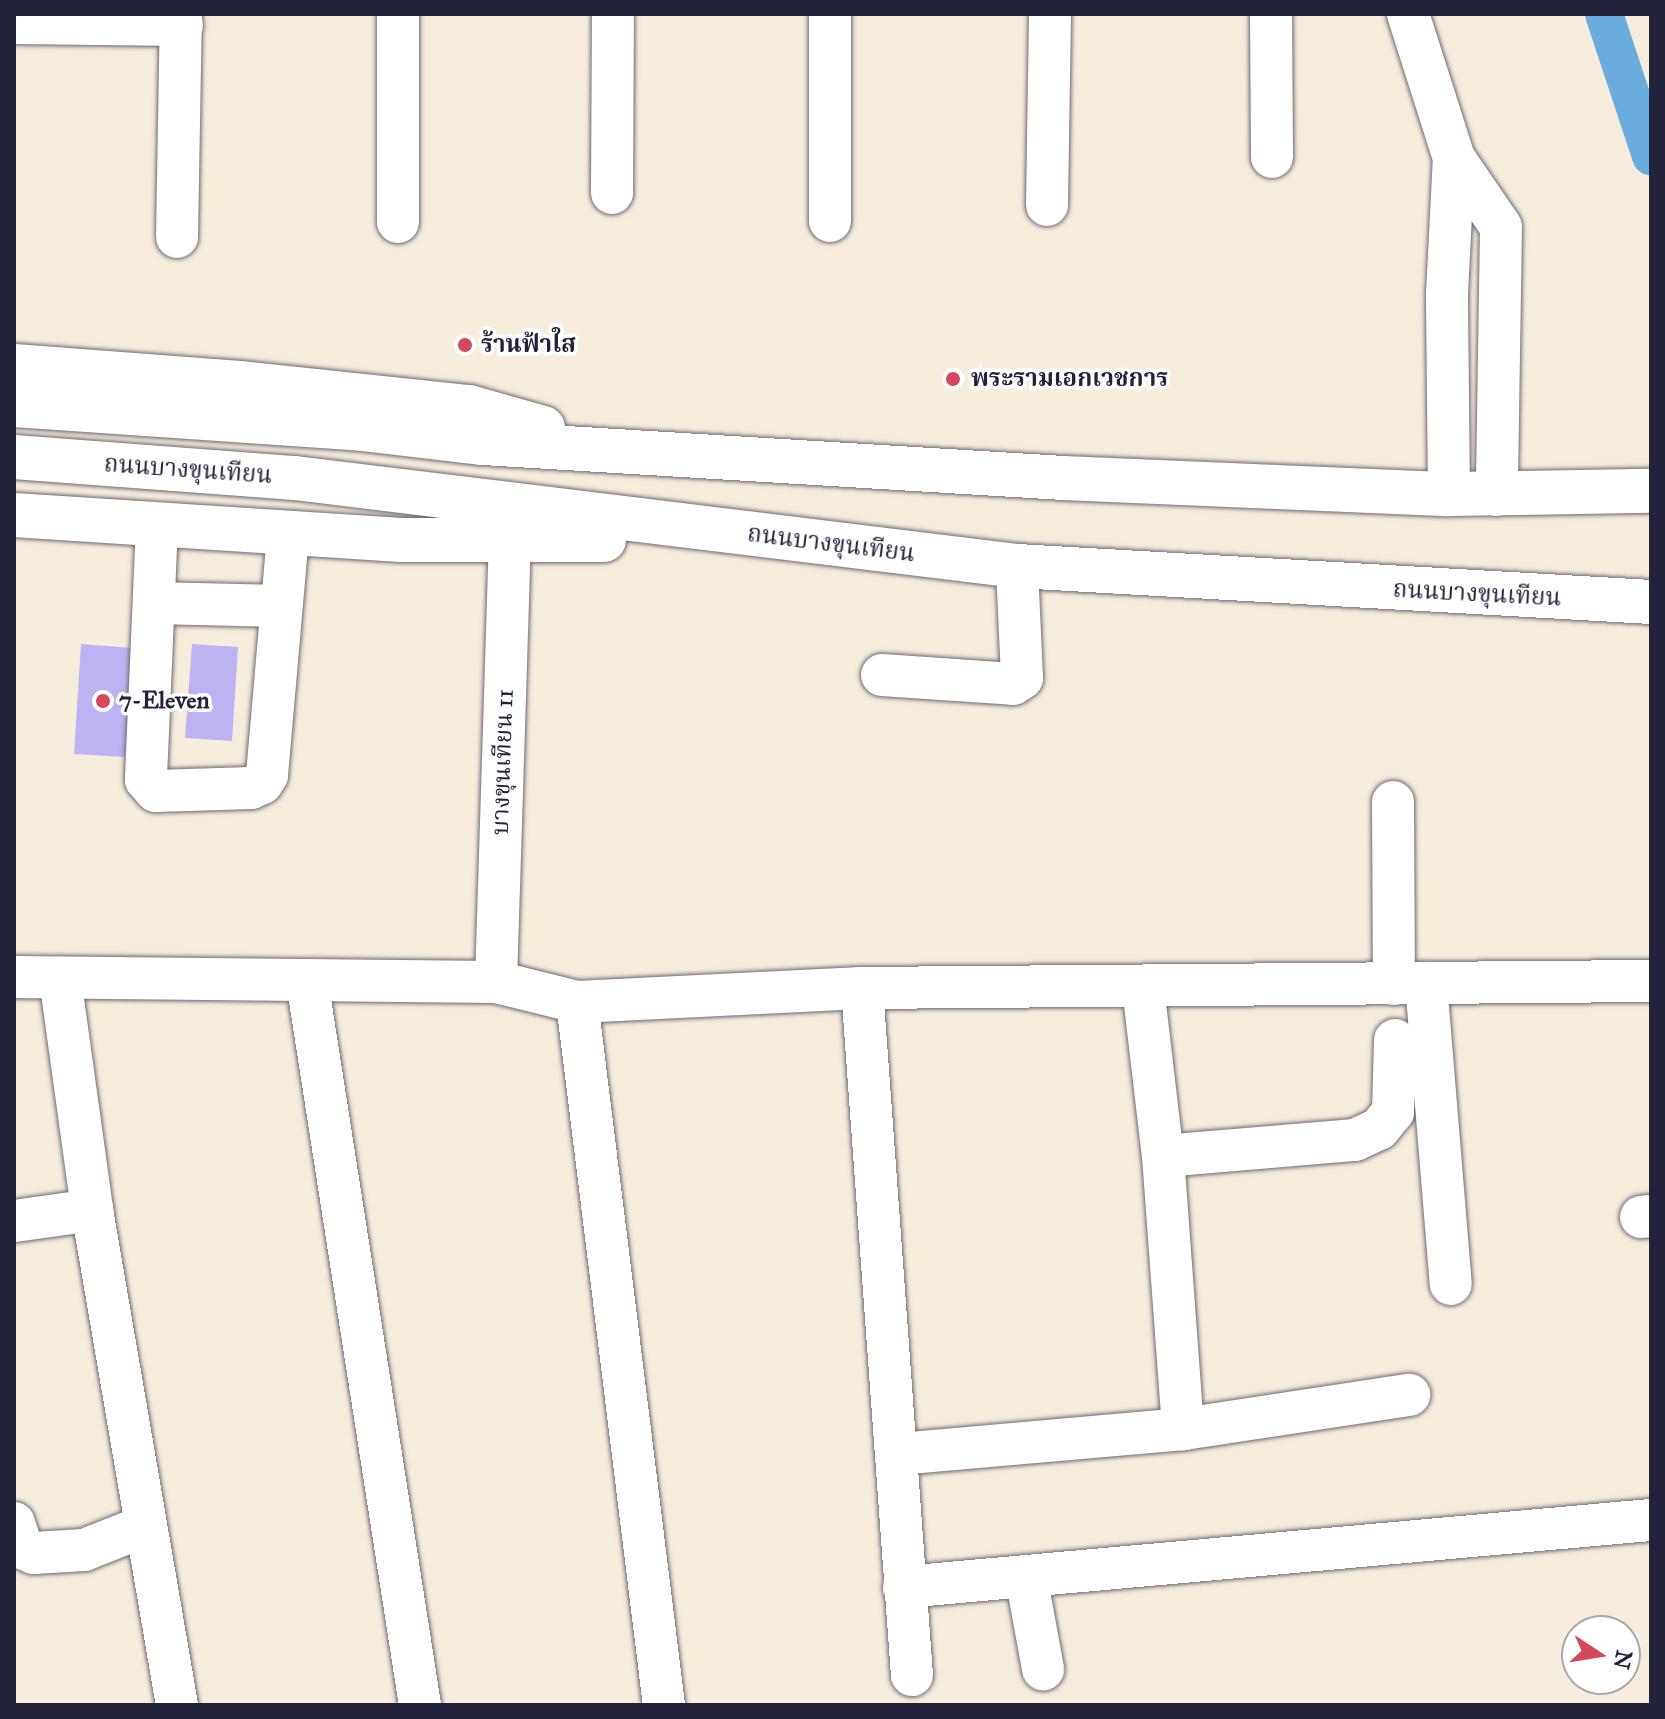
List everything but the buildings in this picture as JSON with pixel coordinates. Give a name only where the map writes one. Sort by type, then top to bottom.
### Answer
[{"type":"main road","points":[[14,366],[239,383],[469,407],[619,449]]},
{"type":"main road","points":[[14,405],[362,429],[483,443],[1063,478],[1449,494],[1651,491]]},
{"type":"main road","name":"ถนนบางขุนเทียน","points":[[14,457],[295,478],[1017,566],[1651,602]]},
{"type":"main road","points":[[14,515],[401,540],[510,542],[771,536]]},
{"type":"street","points":[[398,14],[398,222]]},
{"type":"street","points":[[612,193],[613,14]]},
{"type":"street","points":[[830,14],[830,221]]},
{"type":"street","points":[[1047,205],[1050,14]]},
{"type":"street","points":[[1271,14],[1272,157]]},
{"type":"street","points":[[1408,14],[1454,158],[1501,227],[1497,495]]},
{"type":"street","points":[[14,23],[182,19],[177,237]]},
{"type":"street","points":[[1449,494],[1447,294],[1454,158]]},
{"type":"street","points":[[157,525],[146,780],[156,791],[251,788],[262,783],[267,775],[288,533]]},
{"type":"street","name":"บางขุนเทียน 11","points":[[496,982],[510,542]]},
{"type":"street","points":[[882,675],[1013,684],[1022,678],[1017,566]]},
{"type":"street","points":[[154,603],[281,606]]},
{"type":"street","points":[[1393,802],[1410,983],[1451,1284]]},
{"type":"street","points":[[14,977],[496,982],[577,1002],[862,988],[1651,981]]},
{"type":"street","points":[[60,978],[92,1210],[177,1705]]},
{"type":"street","points":[[307,981],[420,1705]]},
{"type":"street","points":[[1143,987],[1163,1156],[1183,1429]]},
{"type":"street","points":[[862,988],[912,1675]]},
{"type":"street","points":[[577,1002],[664,1705]]},
{"type":"street","points":[[1163,1156],[1355,1140],[1379,1129],[1393,1112],[1395,1040]]},
{"type":"street","points":[[14,1221],[92,1210]]},
{"type":"street","points":[[898,1454],[1183,1429],[1409,1395]]},
{"type":"street","points":[[904,1587],[1651,1520]]},
{"type":"street","points":[[14,1523],[22,1548],[34,1553],[84,1550],[145,1526]]},
{"type":"street","points":[[1026,1576],[1043,1669]]},
{"type":"waterway","points":[[1604,14],[1651,156]]},
{"type":"place","name":"ร้านฟ้าใส","points":[[465,345]]},
{"type":"place","name":"พระรามเอกเวชการ","points":[[953,379]]},
{"type":"place","name":"7-Eleven","points":[[103,701]]}]
